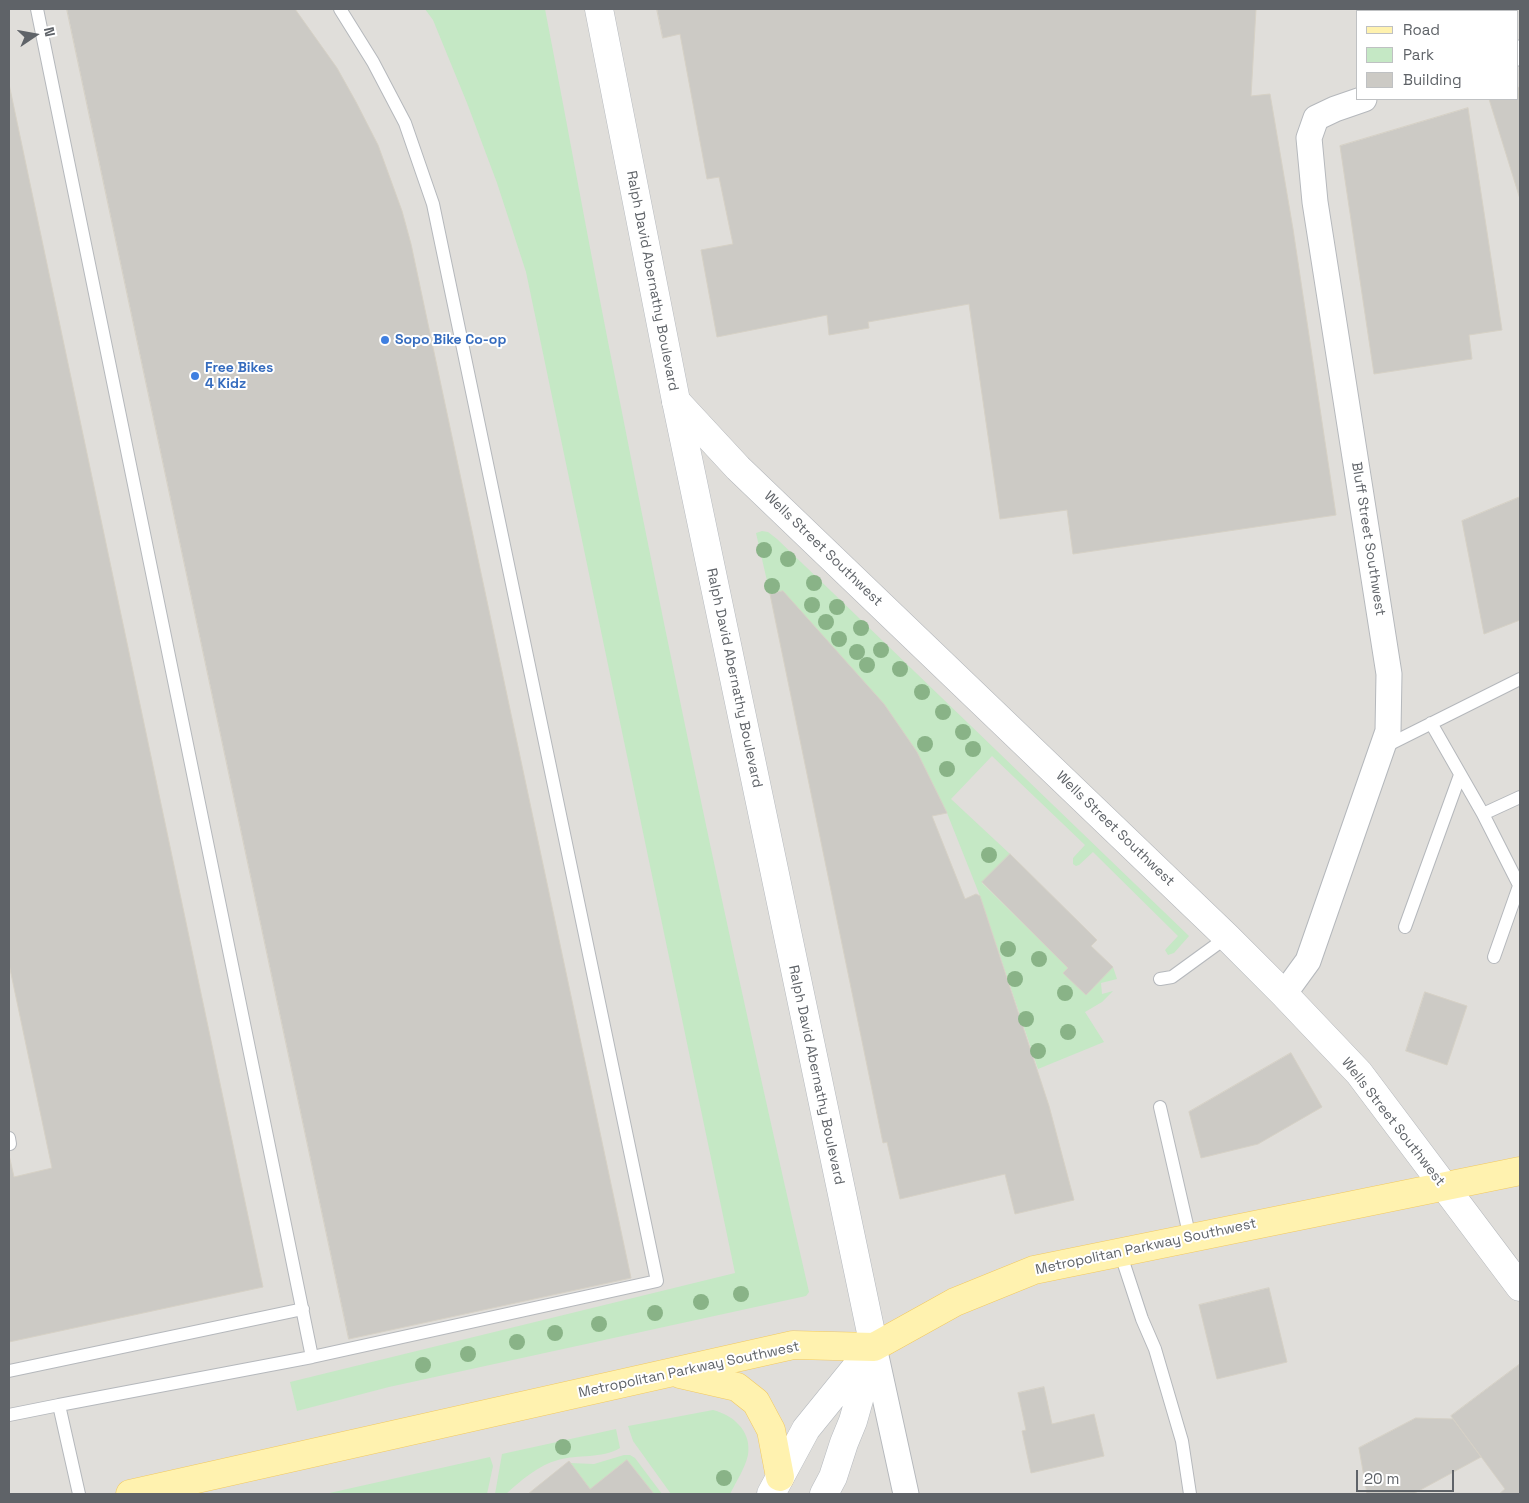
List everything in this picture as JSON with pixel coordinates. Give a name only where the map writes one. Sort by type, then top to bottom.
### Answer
[{"type":"main road","name":"Ralph David Abernathy Boulevard","points":[[599,9],[676,401],[874,1346],[853,1421],[833,1477],[824,1494]]},
{"type":"main road","name":"Wells Street Southwest","points":[[676,401],[738,468],[1227,937],[1284,994],[1359,1073],[1520,1288]]},
{"type":"main road","name":"Metropolitan Parkway Southwest","points":[[130,1494],[189,1488],[671,1372],[793,1345],[874,1346],[955,1302],[1034,1270],[1520,1171]]},
{"type":"main road","points":[[775,1486],[806,1429],[874,1346]]},
{"type":"main road","points":[[671,1372],[737,1387],[756,1402],[771,1430],[775,1486]]},
{"type":"street","name":"Bluff Street Southwest","points":[[1284,994],[1308,961],[1388,731],[1389,674],[1315,202],[1309,138],[1316,118],[1361,100]]},
{"type":"street","points":[[874,1346],[906,1494]]},
{"type":"lane","points":[[37,9],[312,1357]]},
{"type":"lane","points":[[9,1415],[312,1357],[657,1281],[433,204],[405,122],[373,62],[340,9]]},
{"type":"lane","points":[[1382,748],[1520,679]]},
{"type":"lane","points":[[1431,723],[1483,814],[1520,887],[1494,958]]},
{"type":"lane","points":[[1405,927],[1460,775]]},
{"type":"lane","points":[[1483,814],[1520,797]]},
{"type":"lane","points":[[1160,979],[1172,977],[1227,937]]},
{"type":"lane","points":[[1160,1107],[1190,1238]]},
{"type":"lane","points":[[1120,1252],[1142,1319],[1155,1349],[1182,1441],[1190,1494]]},
{"type":"lane","points":[[9,1371],[303,1309]]},
{"type":"lane","points":[[59,1405],[78,1494]]},
{"type":"shaded area","points":[[9,9],[1520,9],[1520,1494],[9,1494]]},
{"type":"green space","points":[[425,9],[545,9],[600,300],[687,733],[734,957],[809,1292],[806,1296],[389,1387],[297,1411],[290,1382],[735,1273],[526,272],[497,183],[467,103],[433,20]]},
{"type":"green space","points":[[768,532],[777,539],[1189,936],[1174,953],[1168,955],[1165,950],[1178,936],[1093,852],[1079,865],[1073,864],[1073,858],[1085,845],[992,756],[951,799],[1010,854],[982,883],[1068,968],[1064,973],[1086,995],[1113,967],[1117,979],[1101,983],[1102,994],[1113,991],[1102,1002],[1085,1012],[1104,1042],[1038,1069],[980,896],[947,813],[917,752],[884,704],[783,592],[770,594],[756,533]]},
{"type":"green space","points":[[713,1410],[734,1420],[747,1439],[748,1455],[740,1475],[730,1494],[671,1494],[633,1441],[628,1426]]},
{"type":"green space","points":[[616,1429],[620,1448],[605,1454],[566,1458],[551,1462],[530,1474],[506,1494],[495,1494],[502,1454]]},
{"type":"green space","points":[[630,1455],[635,1458],[662,1494],[654,1494],[627,1460],[590,1489],[570,1463],[594,1464]]},
{"type":"green space","points":[[490,1457],[493,1466],[487,1494],[325,1494]]},
{"type":"building","points":[[67,9],[295,9],[337,68],[378,145],[402,211],[411,244],[631,1278],[349,1339]]},
{"type":"building","points":[[657,9],[1256,9],[1251,96],[1270,94],[1293,229],[1336,515],[1073,554],[1067,510],[1000,519],[969,304],[868,322],[869,328],[829,335],[827,315],[717,337],[701,250],[733,244],[719,177],[707,179],[680,34],[663,38]]},
{"type":"building","points":[[9,84],[263,1287],[9,1342],[9,1155],[14,1177],[52,1168],[9,964]]},
{"type":"building","points":[[1519,88],[1520,199],[1489,100],[1519,100]]},
{"type":"building","points":[[1468,108],[1502,330],[1469,335],[1472,359],[1374,374],[1340,146]]},
{"type":"building","points":[[1520,497],[1520,620],[1484,634],[1462,521]]},
{"type":"building","points":[[783,591],[884,704],[917,752],[947,813],[932,816],[965,899],[976,894],[980,896],[1049,1106],[1074,1200],[1015,1214],[1005,1174],[900,1199],[887,1142],[883,1143],[770,594]]},
{"type":"building","points":[[1010,854],[1097,940],[1091,946],[1113,967],[1086,995],[1063,973],[1068,968],[982,882]]},
{"type":"building","points":[[1425,992],[1467,1006],[1447,1065],[1406,1051]]},
{"type":"building","points":[[1291,1053],[1322,1107],[1258,1144],[1201,1158],[1189,1112]]},
{"type":"building","points":[[1269,1288],[1287,1362],[1217,1379],[1199,1305]]},
{"type":"building","points":[[1520,1364],[1520,1494],[1499,1494],[1505,1489],[1451,1416]]},
{"type":"building","points":[[1044,1387],[1052,1424],[1094,1414],[1104,1456],[1031,1473],[1022,1431],[1026,1430],[1018,1393]]},
{"type":"building","points":[[1416,1418],[1453,1419],[1481,1457],[1413,1494],[1367,1494],[1359,1448]]},
{"type":"building","points":[[627,1460],[654,1494],[528,1494],[569,1461],[590,1489]]},
{"type":"place","name":"Sopo Bike Co-op","points":[[385,340]]},
{"type":"place","name":"Free Bikes 4 Kidz","points":[[195,376]]}]
